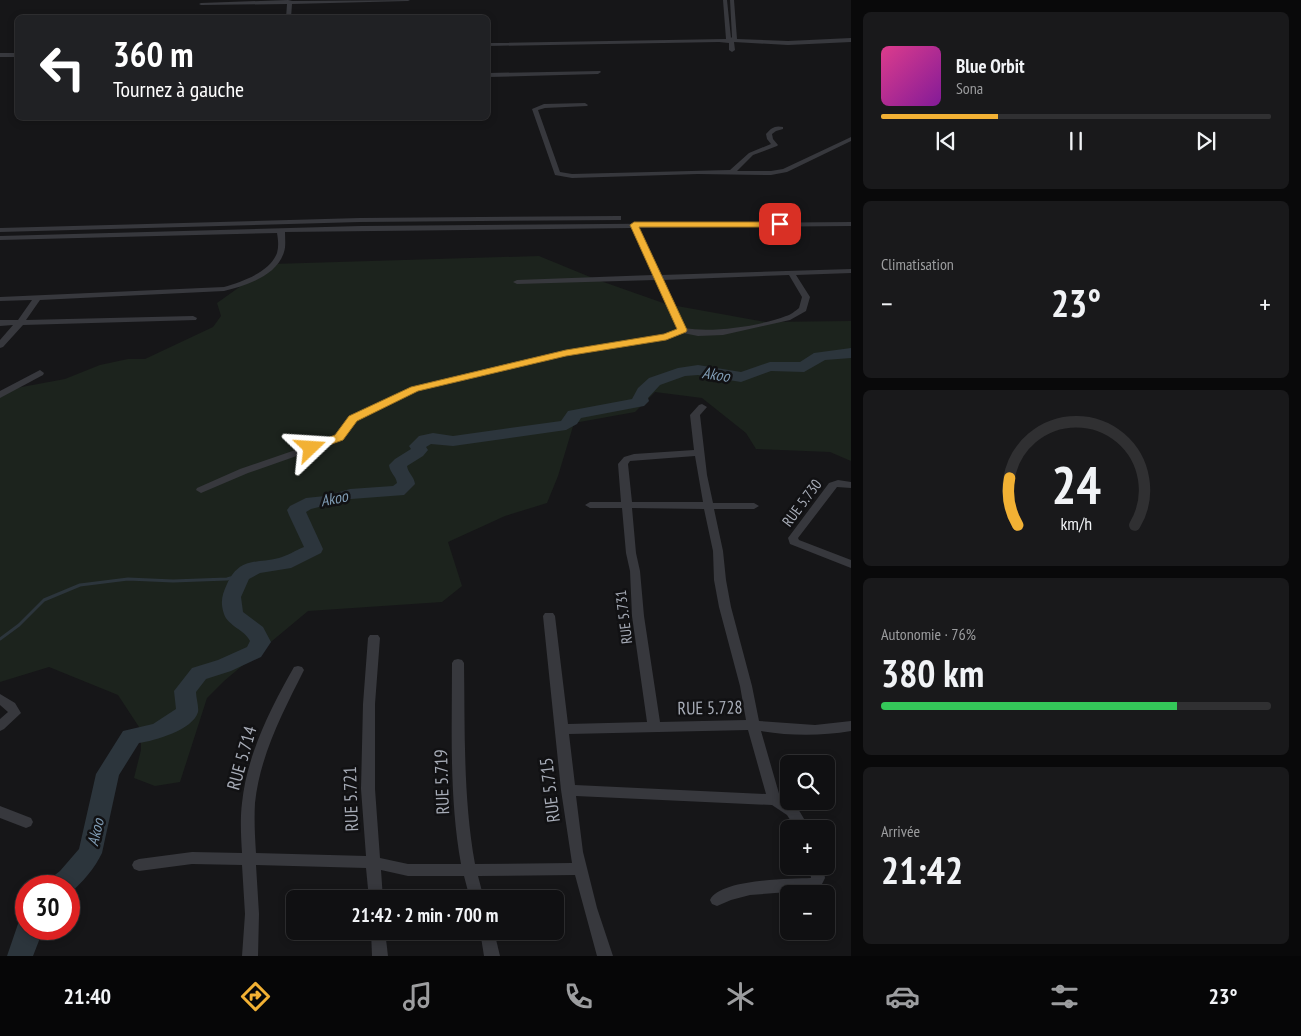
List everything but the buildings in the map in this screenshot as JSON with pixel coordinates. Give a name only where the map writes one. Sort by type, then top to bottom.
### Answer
[{"type":"street","points":[[201,4],[408,0]]},
{"type":"street","points":[[725,0],[728,38],[731,41],[732,50]]},
{"type":"street","points":[[731,41],[735,38],[732,0]]},
{"type":"street","points":[[288,15],[289,1]]},
{"type":"street","points":[[490,46],[851,40]]},
{"type":"street","points":[[0,57],[15,56]]},
{"type":"street","points":[[490,75],[598,72]]},
{"type":"street","points":[[585,105],[544,106],[535,109],[557,174],[572,176],[732,172],[771,173],[785,171],[851,139]]},
{"type":"street","points":[[732,172],[751,154],[775,145],[769,134],[774,129],[781,128]]},
{"type":"street","points":[[0,230],[424,219],[851,219]]},
{"type":"street","points":[[0,238],[391,227],[851,224]]},
{"type":"street","points":[[634,225],[656,277],[682,330]]},
{"type":"street","points":[[58,236],[62,228]]},
{"type":"street","points":[[0,299],[224,289],[242,284],[278,259],[281,252],[281,231]]},
{"type":"street","points":[[517,282],[851,271]]},
{"type":"street","points":[[201,490],[244,471],[339,438],[353,419],[414,389],[566,353],[666,337],[682,330],[698,333],[723,332],[790,318],[803,309],[806,297],[792,273]]},
{"type":"street","points":[[0,345],[20,323],[38,297]]},
{"type":"street","points":[[0,323],[193,318]]},
{"type":"street","points":[[0,395],[40,373]]},
{"type":"street","name":"RUE 5.728","points":[[562,729],[753,725],[746,686],[730,630],[722,592],[718,551],[702,475],[695,415],[702,407]]},
{"type":"street","name":"RUE 5.731","points":[[654,726],[638,616],[623,464],[626,459],[652,454],[700,453]]},
{"type":"street","name":"RUE 5.730","points":[[851,485],[838,483],[832,485],[793,538],[794,542],[851,564]]},
{"type":"street","points":[[590,504],[754,506]]},
{"type":"street","name":"RUE 5.715","points":[[548,616],[576,852],[590,908],[605,956]]},
{"type":"street","name":"RUE 5.721","points":[[374,638],[369,704],[368,789],[375,890]]},
{"type":"street","name":"RUE 5.719","points":[[458,663],[460,811],[468,870],[474,890]]},
{"type":"street","name":"RUE 5.714","points":[[250,950],[252,914],[248,798],[270,726],[298,670]]},
{"type":"street","points":[[0,699],[11,706],[15,713],[0,726]]},
{"type":"street","points":[[774,800],[753,725],[805,730],[836,730],[851,726]]},
{"type":"street","points":[[568,790],[774,800],[792,811],[798,820]]},
{"type":"street","points":[[0,812],[26,822]]},
{"type":"street","points":[[139,865],[192,858],[373,862],[408,870],[581,869]]},
{"type":"street","points":[[717,900],[725,894],[745,890],[815,884],[818,875]]},
{"type":"street","points":[[379,940],[380,956]]},
{"type":"street","points":[[489,940],[492,956]]},
{"type":"shaded area","points":[[539,256],[595,279],[666,304],[766,322],[851,321],[851,461],[830,452],[756,449],[746,433],[702,398],[655,392],[635,412],[574,423],[558,476],[547,503],[505,516],[448,542],[462,586],[442,602],[308,611],[224,681],[207,698],[180,782],[155,786],[134,778],[141,750],[141,730],[118,695],[49,667],[0,682],[0,391],[65,379],[100,365],[128,359],[145,359],[213,327],[221,316],[217,303],[272,264]]},
{"type":"waterway","name":"Akoo","points":[[72,875],[90,853],[108,774],[131,737],[156,732],[172,724],[187,712],[185,691],[199,673],[224,666],[254,652],[261,642],[256,632],[234,615],[231,597],[241,575],[256,567],[284,564],[314,549],[296,510],[306,504],[327,501],[350,494],[398,491],[406,484],[405,477],[399,472],[398,465],[420,450],[417,446],[425,440],[433,438],[453,441],[566,425],[571,421],[574,414],[638,403],[641,401],[640,398],[648,386],[662,378],[685,371],[698,370],[741,377],[770,367],[804,367],[809,362],[820,357],[851,353]]},
{"type":"waterway","points":[[0,639],[19,625],[44,600],[80,585],[128,579],[173,581],[227,579],[241,575]]},
{"type":"waterway","name":"Akoo","points":[[20,956],[26,940]]},
{"type":"route","points":[[311,448],[339,438],[353,419],[414,389],[566,353],[666,337],[682,330],[634,225],[780,224]]}]
